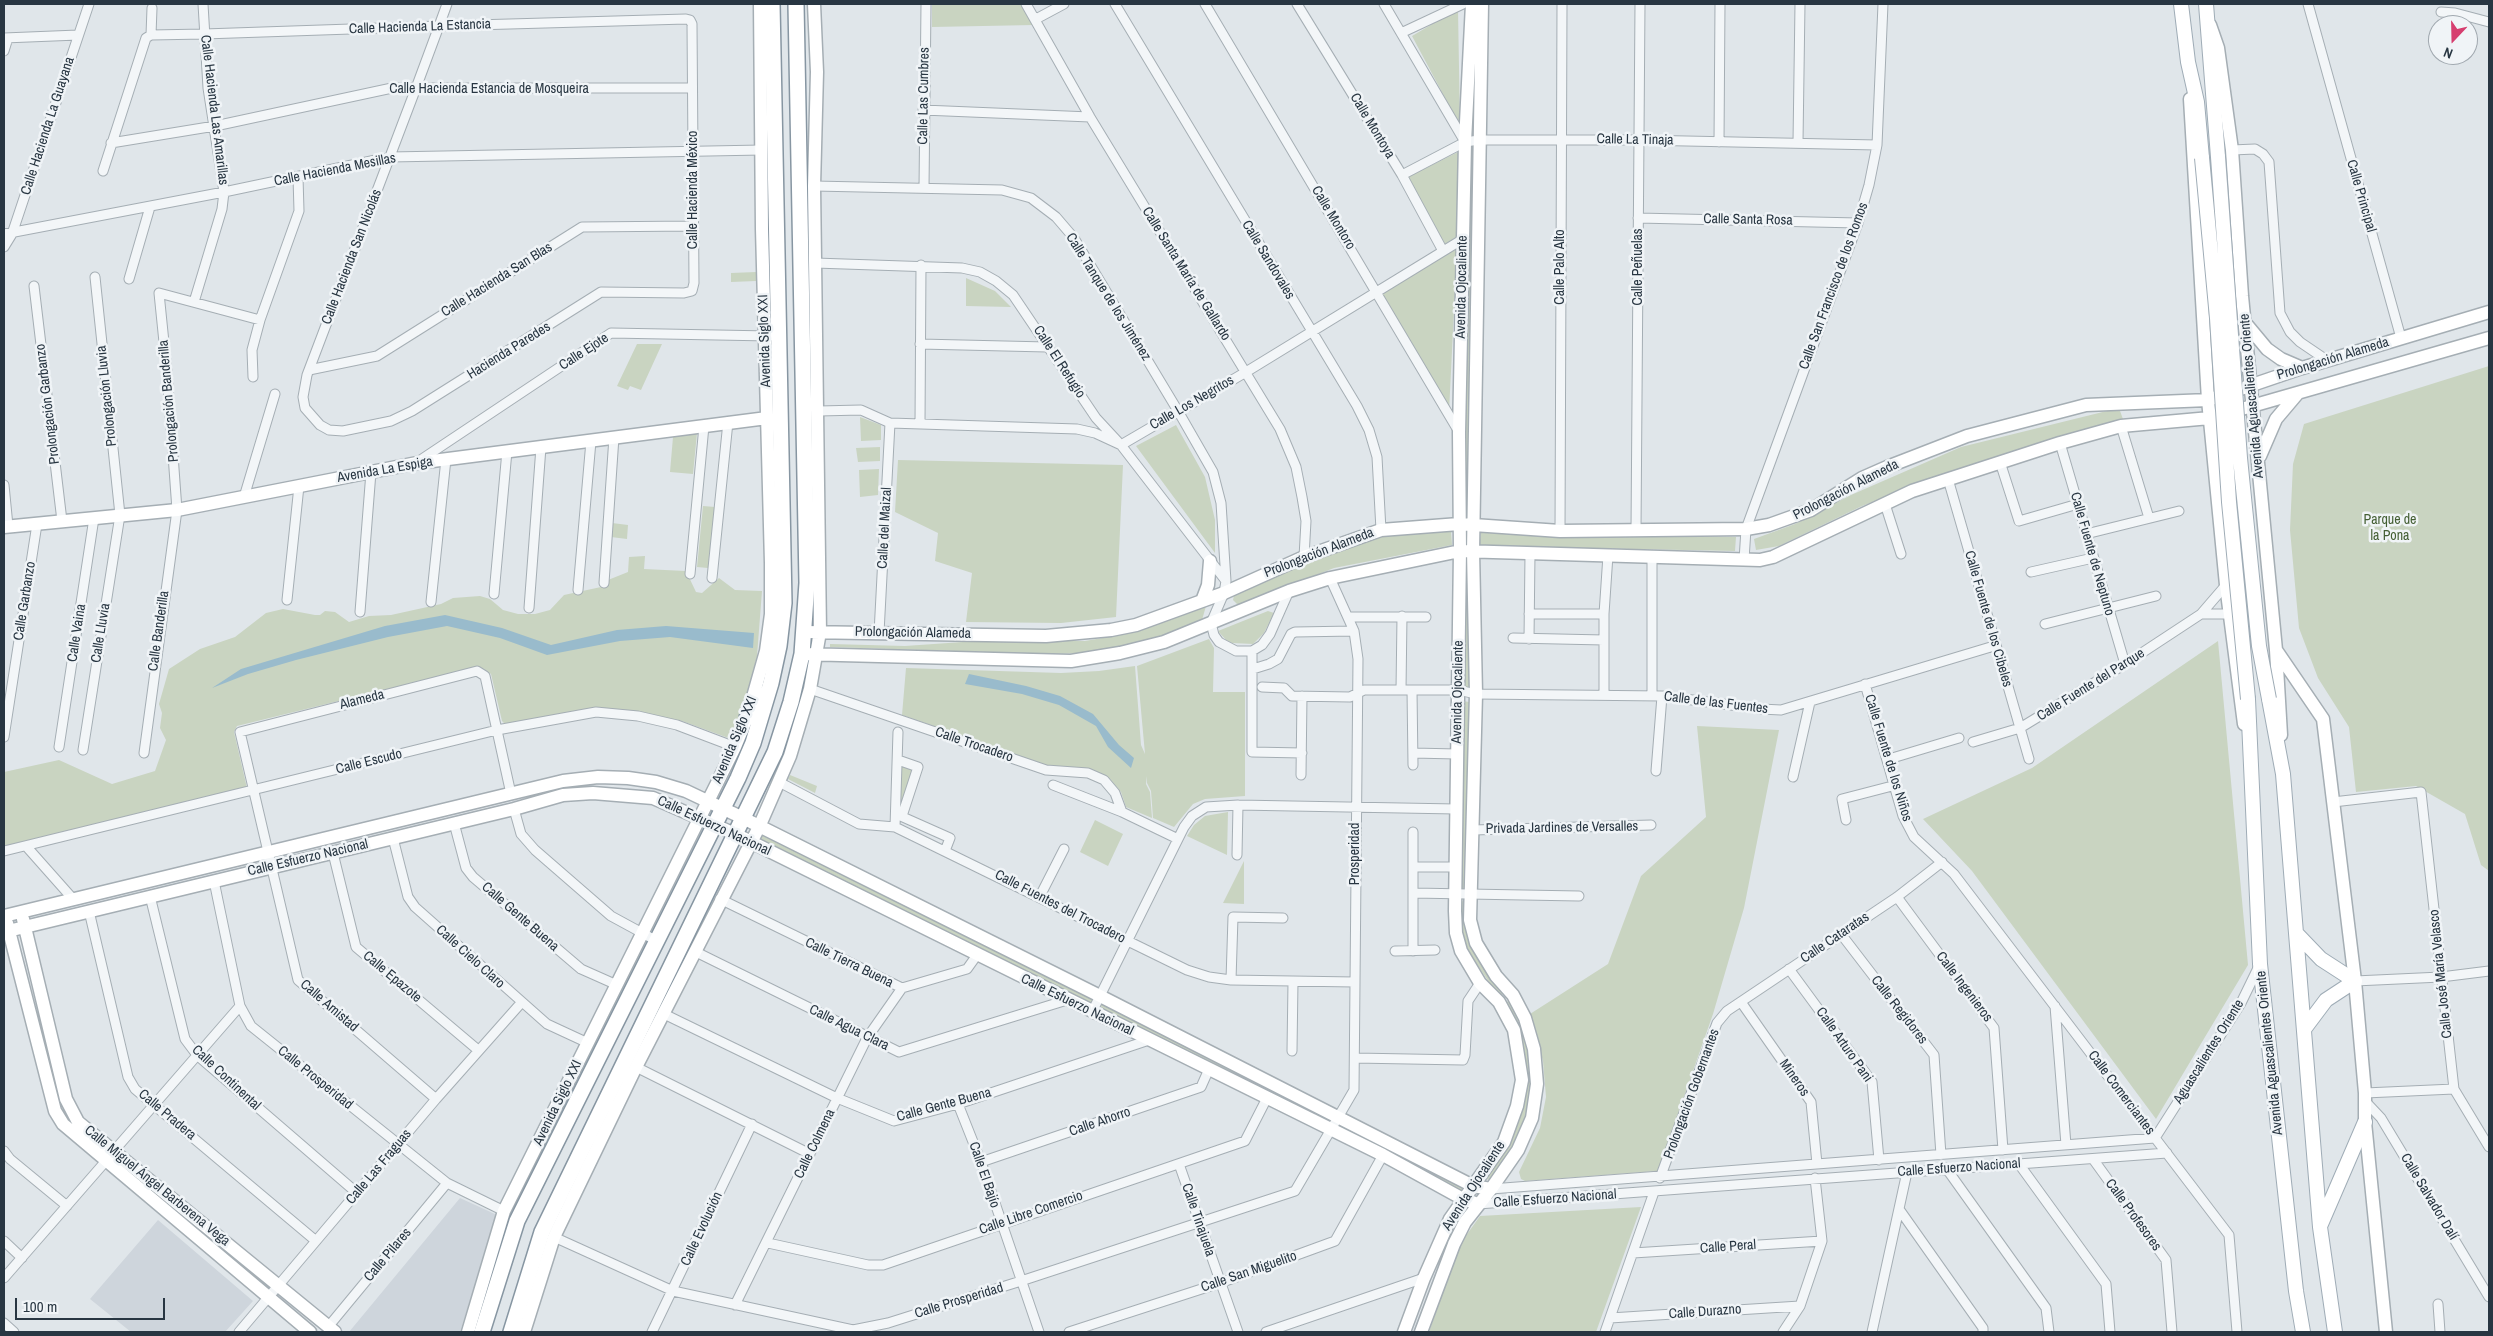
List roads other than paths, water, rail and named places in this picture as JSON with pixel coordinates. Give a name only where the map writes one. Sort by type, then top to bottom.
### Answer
[{"type":"highway","name":"Avenida Siglo XXI","points":[[482,1332],[517,1221],[722,809],[753,743],[771,683],[779,646],[784,603],[771,336],[768,229],[772,4]]},
{"type":"highway","points":[[516,1331],[542,1232],[775,752],[791,702],[802,654],[812,632],[807,582],[808,304],[796,4]]},
{"type":"highway","points":[[771,562],[784,603]]},
{"type":"highway","points":[[747,718],[771,683]]},
{"type":"main road","name":"Avenida Aguascalientes Oriente","points":[[2181,4],[2188,62],[2197,102],[2217,318],[2229,502],[2248,699],[2260,964],[2296,1292],[2303,1332]]},
{"type":"main road","name":"Avenida Aguascalientes Oriente","points":[[2206,4],[2240,458],[2259,646],[2282,774],[2305,1028],[2320,1227],[2335,1332]]},
{"type":"main road","points":[[2297,934],[2321,959],[2355,981],[2326,1000],[2305,1028]]},
{"type":"main road","points":[[2320,1227],[2365,1122]]},
{"type":"street","name":"Calle Hacienda La Guayana","points":[[4,247],[89,4]]},
{"type":"street","name":"Calle Hacienda Las Amarillas","points":[[194,302],[222,209],[224,192],[208,88],[203,4]]},
{"type":"street","name":"Calle Hacienda San Nicolás","points":[[329,430],[313,420],[305,408],[304,397],[309,370],[447,4]]},
{"type":"street","name":"Avenida Siglo XXI","points":[[760,4],[762,150],[768,229]]},
{"type":"street","points":[[516,1331],[554,1236],[636,1067],[696,952],[720,899],[759,827],[798,734],[818,654],[812,632],[819,411],[808,304],[815,263],[814,186],[818,97],[814,4]]},
{"type":"street","name":"Calle Las Cumbres","points":[[924,188],[923,110],[926,4]]},
{"type":"street","name":"Calle Santa María de Gallardo","points":[[1026,4],[1090,117],[1280,429],[1296,467],[1306,521],[1304,557]]},
{"type":"street","points":[[1036,19],[1064,4]]},
{"type":"street","name":"Calle Sandovales","points":[[1115,4],[1357,406],[1369,430],[1377,457],[1380,530]]},
{"type":"street","name":"Calle Montoro","points":[[1205,4],[1459,432]]},
{"type":"street","name":"Calle Montoya","points":[[1297,4],[1402,175],[1443,251]]},
{"type":"street","points":[[1384,4],[1465,142]]},
{"type":"street","points":[[1401,32],[1463,4]]},
{"type":"street","name":"Avenida Ojocaliente","points":[[1421,1332],[1454,1244],[1465,1222],[1492,1189],[1518,1150],[1532,1118],[1537,1084],[1534,1049],[1525,1018],[1513,995],[1496,976],[1476,943],[1470,920],[1476,694],[1466,551],[1460,524],[1459,432],[1465,142],[1472,4]]},
{"type":"street","name":"Avenida Ojocaliente","points":[[1404,1332],[1424,1278],[1450,1219],[1504,1142],[1517,1106],[1522,1080],[1518,1051],[1510,1022],[1499,1002],[1480,983],[1461,951],[1456,933],[1455,867],[1458,690],[1466,551],[1474,525],[1482,4]]},
{"type":"street","name":"Calle Palo Alto","points":[[1560,531],[1562,4]]},
{"type":"street","name":"Calle Peñuelas","points":[[1636,530],[1640,4]]},
{"type":"street","points":[[1719,142],[1720,4]]},
{"type":"street","points":[[1798,142],[1800,4]]},
{"type":"street","name":"Calle San Francisco de los Romos","points":[[1744,560],[1746,529],[1858,223],[1869,186],[1877,145],[1883,4]]},
{"type":"street","name":"Calle Principal","points":[[2308,4],[2401,338]]},
{"type":"street","points":[[103,171],[146,38],[151,35],[152,8]]},
{"type":"street","points":[[2441,12],[2455,13],[2489,22]]},
{"type":"street","name":"Calle Hacienda La Estancia","points":[[151,35],[690,20]]},
{"type":"street","name":"Calle Hacienda México","points":[[690,20],[694,283],[692,291]]},
{"type":"street","name":"Avenida Aguascalientes Oriente","points":[[2207,21],[2218,48],[2232,150],[2245,322],[2276,650],[2282,774]]},
{"type":"street","points":[[4,50],[6,38],[78,35]]},
{"type":"street","name":"Avenida Aguascalientes Oriente","points":[[2188,62],[2213,458],[2229,614],[2250,773]]},
{"type":"street","name":"Calle Hacienda Estancia de Mosqueira","points":[[111,143],[215,126],[392,88],[692,88]]},
{"type":"street","points":[[923,110],[1090,117]]},
{"type":"street","name":"Calle La Tinaja","points":[[1402,175],[1465,142],[1479,140],[1639,140],[1877,145]]},
{"type":"street","points":[[2232,150],[2255,149],[2263,154],[2269,162],[2280,313],[2290,332],[2328,361]]},
{"type":"street","name":"Calle Hacienda Mesillas","points":[[8,234],[150,207],[390,157],[762,150]]},
{"type":"street","points":[[252,377],[252,350],[260,320],[299,211],[298,176]]},
{"type":"street","name":"Calle Tanque de los Jiménez","points":[[814,186],[1002,190],[1031,198],[1056,216],[1074,238],[1203,453],[1218,488],[1222,516],[1225,587]]},
{"type":"street","points":[[129,279],[150,207]]},
{"type":"street","name":"Calle Santa Rosa","points":[[1638,218],[1858,223]]},
{"type":"street","name":"Calle Hacienda San Blas","points":[[309,370],[377,356],[582,226],[693,226]]},
{"type":"street","name":"Calle Los Negritos","points":[[1121,445],[1246,372],[1463,239]]},
{"type":"street","name":"Calle El Refugio","points":[[815,263],[921,265],[962,268],[980,272],[996,281],[1014,295],[1096,418],[1121,445],[1210,561],[1225,587]]},
{"type":"street","points":[[920,424],[921,265]]},
{"type":"street","name":"Prolongación Lluvia","points":[[94,277],[120,516]]},
{"type":"street","name":"Prolongación Garbanzo","points":[[34,286],[62,521]]},
{"type":"street","name":"Hacienda Paredes","points":[[329,430],[364,428],[391,421],[412,411],[601,292],[684,293],[692,291]]},
{"type":"street","name":"Prolongación Banderilla","points":[[177,510],[159,293],[194,302]]},
{"type":"street","points":[[194,302],[260,320]]},
{"type":"street","name":"Prolongación Alameda","points":[[812,632],[1083,634],[1136,625],[1202,601],[1225,587],[1380,530],[1460,524],[1560,531],[1746,529],[1789,519],[1819,506],[1862,478],[1967,436],[2086,406],[2208,400],[2251,382],[2328,361],[2489,312]]},
{"type":"street","points":[[2245,322],[2254,337],[2267,349],[2281,359],[2302,368]]},
{"type":"street","name":"Calle Ejote","points":[[417,463],[611,334],[771,336]]},
{"type":"street","name":"Avenida Siglo XXI","points":[[468,1332],[504,1211],[643,934],[735,747],[747,718],[766,650],[771,614],[767,418],[771,336]]},
{"type":"street","name":"Prolongación Alameda","points":[[802,654],[1071,661],[1120,653],[1164,642],[1289,591],[1330,578],[1466,551],[1744,560],[1773,557],[1885,504],[1948,479],[2060,443],[2121,426],[2210,418],[2489,338]]},
{"type":"street","points":[[920,344],[1047,347]]},
{"type":"street","points":[[2207,377],[2217,385],[2230,388],[2251,382]]},
{"type":"street","points":[[2213,458],[2223,448],[2232,444],[2258,458],[2276,419],[2299,391]]},
{"type":"street","points":[[244,497],[275,394]]},
{"type":"street","points":[[819,411],[861,410],[890,423],[1077,429],[1095,433],[1121,445]]},
{"type":"street","name":"Avenida La Espiga","points":[[6,527],[177,510],[417,463],[767,418]]},
{"type":"street","points":[[712,578],[728,422]]},
{"type":"street","name":"Calle del Maizal","points":[[880,632],[890,423]]},
{"type":"street","points":[[690,574],[704,426]]},
{"type":"street","points":[[2121,426],[2149,518]]},
{"type":"street","points":[[604,583],[614,437]]},
{"type":"street","points":[[578,590],[591,441]]},
{"type":"street","name":"Calle Fuente de Neptuno","points":[[2060,443],[2108,610],[2126,664]]},
{"type":"street","points":[[529,608],[541,447]]},
{"type":"street","points":[[494,594],[507,451]]},
{"type":"street","points":[[431,602],[446,459]]},
{"type":"street","points":[[2000,462],[2019,521],[2078,504]]},
{"type":"street","points":[[360,612],[371,472]]},
{"type":"street","name":"Calle Fuente de los Cibeles","points":[[1948,479],[1994,646],[2029,759]]},
{"type":"street","points":[[4,485],[6,527]]},
{"type":"street","points":[[287,600],[299,486]]},
{"type":"street","points":[[1885,504],[1901,554]]},
{"type":"street","name":"Calle Banderilla","points":[[144,753],[177,510]]},
{"type":"street","points":[[2086,534],[2179,510]]},
{"type":"street","name":"Calle Lluvia","points":[[83,750],[120,516]]},
{"type":"street","name":"Calle Vaina","points":[[59,747],[94,518]]},
{"type":"street","name":"Calle Garbanzo","points":[[4,737],[37,524]]},
{"type":"street","points":[[1529,639],[1530,554]]},
{"type":"street","points":[[1604,695],[1604,614],[1608,555]]},
{"type":"street","points":[[1652,557],[1652,696]]},
{"type":"street","points":[[2031,572],[2093,558]]},
{"type":"street","points":[[1202,601],[1208,585],[1210,561]]},
{"type":"street","name":"Prosperidad","points":[[1330,578],[1354,631],[1358,659],[1354,1090],[1330,1128]]},
{"type":"street","name":"Calle Fuente del Parque","points":[[1974,742],[2020,728],[2126,664],[2201,614],[2226,585]]},
{"type":"street","points":[[1225,587],[1211,623],[1214,635],[1219,642],[1236,651],[1252,651],[1252,752],[1302,752]]},
{"type":"street","name":"Prolongación Alameda","points":[[1252,651],[1262,645],[1270,634],[1289,591]]},
{"type":"street","points":[[2046,624],[2108,610],[2156,596]]},
{"type":"street","points":[[1529,614],[1604,614]]},
{"type":"street","points":[[2201,614],[2229,614]]},
{"type":"street","points":[[1401,690],[1402,616]]},
{"type":"street","points":[[1349,617],[1426,617]]},
{"type":"street","points":[[1253,669],[1269,664],[1278,658],[1291,634],[1295,632],[1354,631]]},
{"type":"street","points":[[1513,638],[1604,640]]},
{"type":"street","name":"Calle de las Fuentes","points":[[1262,687],[1284,688],[1292,696],[1350,697],[1364,690],[1458,690],[1476,694],[1662,696],[1781,710],[1994,646]]},
{"type":"street","points":[[2276,650],[2323,719],[2355,981],[2365,1097],[2365,1122],[2386,1332]]},
{"type":"street","name":"Alameda","points":[[269,852],[240,736],[242,730],[477,671],[485,676],[511,794]]},
{"type":"street","name":"Calle Fuente de los Niños","points":[[1865,684],[1896,785],[1903,816],[1914,837],[1954,874]]},
{"type":"street","name":"Calle Trocadero","points":[[810,689],[1046,770],[1088,773],[1104,780],[1115,793],[1122,812]]},
{"type":"street","points":[[1412,690],[1413,765]]},
{"type":"street","points":[[1301,774],[1302,696]]},
{"type":"street","points":[[1656,771],[1662,696]]},
{"type":"street","points":[[1793,777],[1810,702]]},
{"type":"street","name":"Calle Escudo","points":[[4,851],[497,730],[596,712],[638,716],[676,725],[735,747]]},
{"type":"street","points":[[898,732],[899,815]]},
{"type":"street","points":[[1888,759],[1959,738]]},
{"type":"street","points":[[1413,753],[1457,754]]},
{"type":"street","points":[[896,827],[918,767],[898,760]]},
{"type":"street","name":"Calle Esfuerzo Nacional","points":[[5,916],[563,781],[598,777],[628,778],[671,787],[742,818],[1100,996],[1473,1186],[1492,1189],[1660,1178],[2155,1138]]},
{"type":"street","name":"Calle Fuentes del Trocadero","points":[[779,782],[859,824],[896,827],[1040,896],[1187,970],[1209,977],[1231,980],[1354,982]]},
{"type":"street","points":[[1053,785],[1122,812],[1178,839]]},
{"type":"street","points":[[1846,820],[1842,799],[1896,785]]},
{"type":"street","name":"Calle José María Velasco","points":[[2333,802],[2421,792],[2454,1089],[2489,1147]]},
{"type":"street","name":"Calle Esfuerzo Nacional","points":[[7,931],[454,824],[563,795],[594,793],[626,794],[653,798],[735,834],[1067,1000],[1330,1128],[1463,1199],[1478,1204],[2166,1153]]},
{"type":"street","points":[[1237,855],[1238,806]]},
{"type":"street","points":[[1092,1012],[1129,942],[1178,839],[1192,816],[1206,807],[1456,809]]},
{"type":"street","points":[[514,809],[521,834],[535,850],[611,916],[657,941]]},
{"type":"street","points":[[899,815],[950,838],[945,851]]},
{"type":"street","name":"Calle Gente Buena","points":[[454,824],[466,868],[474,877],[581,969],[617,985]]},
{"type":"street","name":"Privada Jardines de Versalles","points":[[1473,830],[1651,825]]},
{"type":"street","points":[[1412,832],[1413,951]]},
{"type":"street","name":"Calle Cielo Claro","points":[[393,838],[408,897],[415,907],[547,1024],[588,1043]]},
{"type":"street","points":[[26,846],[73,899]]},
{"type":"street","points":[[1040,896],[1064,849]]},
{"type":"street","name":"Calle Amistad","points":[[269,852],[298,980],[436,1099]]},
{"type":"street","name":"Calle Epazote","points":[[333,853],[356,947],[478,1050]]},
{"type":"street","name":"Calle Cataratas","points":[[1727,1012],[1897,897],[1942,862]]},
{"type":"street","points":[[1413,867],[1455,867]]},
{"type":"street","name":"Calle Comerciantes","points":[[1954,874],[2228,1235],[2237,1332]]},
{"type":"street","name":"Calle Prosperidad","points":[[214,881],[240,1006],[251,1026],[397,1145],[447,1183],[504,1211]]},
{"type":"street","points":[[1413,892],[1471,895],[1579,896]]},
{"type":"street","name":"Calle Continental","points":[[150,896],[185,1039],[197,1055],[356,1193]]},
{"type":"street","name":"Calle Ingenieros","points":[[1897,897],[1994,1028],[2003,1150]]},
{"type":"street","name":"Calle Tierra Buena","points":[[720,899],[902,988],[967,969],[977,955]]},
{"type":"street","name":"Calle Pradera","points":[[89,911],[128,1078],[135,1089],[316,1241]]},
{"type":"street","name":"Calle Miguel Ángel Barberena Vega","points":[[21,912],[70,1109],[78,1122],[109,1157],[310,1332]]},
{"type":"street","name":"Calle Miguel Ángel Barberena Vega","points":[[5,916],[7,931],[55,1111],[63,1124],[279,1285],[332,1329]]},
{"type":"street","points":[[1231,980],[1233,917],[1283,918]]},
{"type":"street","name":"Calle Regidores","points":[[1840,934],[1934,1055],[1942,1155]]},
{"type":"street","points":[[1395,951],[1435,950]]},
{"type":"street","name":"Calle Agua Clara","points":[[696,952],[867,1038],[899,1052],[1067,1000]]},
{"type":"street","name":"Aguascalientes Oriente","points":[[2155,1138],[2241,1003],[2260,964]]},
{"type":"street","name":"Calle Arturo Pani","points":[[1789,969],[1872,1082],[1879,1160]]},
{"type":"street","points":[[2355,981],[2441,977],[2489,972]]},
{"type":"street","points":[[1292,1051],[1293,982]]},
{"type":"street","points":[[1355,1058],[1462,1060],[1465,1055],[1468,1001],[1480,983]]},
{"type":"street","name":"Calle Colmena","points":[[735,1305],[768,1243],[867,1038],[902,988]]},
{"type":"street","name":"Mineros","points":[[1741,1002],[1811,1102],[1817,1164]]},
{"type":"street","name":"Calle Las Fraguas","points":[[239,1332],[478,1050],[522,1003]]},
{"type":"street","points":[[4,1278],[240,1006]]},
{"type":"street","points":[[2055,1006],[2066,1145]]},
{"type":"street","name":"Prolongación Gobernantes","points":[[1660,1178],[1717,1024],[1727,1012]]},
{"type":"street","name":"Calle Gente Buena","points":[[664,1014],[837,1098],[894,1121],[958,1104],[1150,1040]]},
{"type":"street","points":[[636,1067],[810,1154]]},
{"type":"street","name":"Calle Ahorro","points":[[981,1162],[1201,1087],[1209,1069]]},
{"type":"street","points":[[2365,1097],[2454,1089]]},
{"type":"street","name":"Calle Salvador Dalí","points":[[2365,1097],[2381,1118],[2489,1297]]},
{"type":"street","name":"Calle Libre Comercio","points":[[768,1243],[868,1266],[883,1265],[1000,1223],[1245,1141],[1267,1098]]},
{"type":"street","name":"Calle El Bajío","points":[[958,1104],[981,1162],[1000,1223],[1039,1332]]},
{"type":"street","name":"Calle Evolución","points":[[652,1332],[752,1124]]},
{"type":"street","name":"Calle Prosperidad","points":[[554,1236],[673,1291],[853,1331],[888,1323],[1021,1281],[1295,1191],[1330,1128]]},
{"type":"street","points":[[4,1151],[10,1159],[67,1206]]},
{"type":"street","name":"Calle San Miguelito","points":[[1069,1332],[1220,1283],[1335,1241],[1383,1155]]},
{"type":"street","name":"Calle Profesores","points":[[2093,1159],[2166,1260],[2172,1332]]},
{"type":"street","name":"Calle Tinajuela","points":[[1179,1164],[1238,1332]]},
{"type":"street","points":[[2019,1164],[2106,1284],[2110,1332]]},
{"type":"street","points":[[1946,1168],[2046,1308],[2049,1332]]},
{"type":"street","points":[[1872,1332],[1907,1172]]},
{"type":"street","points":[[1783,1332],[1800,1306],[1822,1241],[1815,1178]]},
{"type":"street","name":"Calle Pilares","points":[[332,1329],[447,1183]]},
{"type":"street","points":[[1606,1332],[1654,1192]]},
{"type":"street","points":[[1899,1209],[1983,1328],[1983,1332]]},
{"type":"street","points":[[4,1241],[22,1258]]},
{"type":"street","name":"Calle Peral","points":[[1633,1253],[1822,1241]]},
{"type":"street","points":[[1266,1332],[1424,1278]]},
{"type":"street","points":[[2438,1304],[2440,1332]]},
{"type":"street","name":"Calle Durazno","points":[[1610,1318],[1800,1306]]},
{"type":"street","points":[[4,1324],[14,1332]]},
{"type":"water","points":[[445,615],[502,628],[551,645],[617,630],[666,626],[754,633],[753,648],[670,637],[620,641],[547,655],[500,638],[447,626],[388,637],[296,660],[248,674],[212,688],[241,669],[385,626]]},
{"type":"water","points":[[969,674],[1026,686],[1060,696],[1093,714],[1119,745],[1134,758],[1131,768],[1108,747],[1096,726],[1059,705],[1022,694],[965,684]]},
{"type":"park label","name":"Parque de la Pona","points":[[2390,528]]}]
